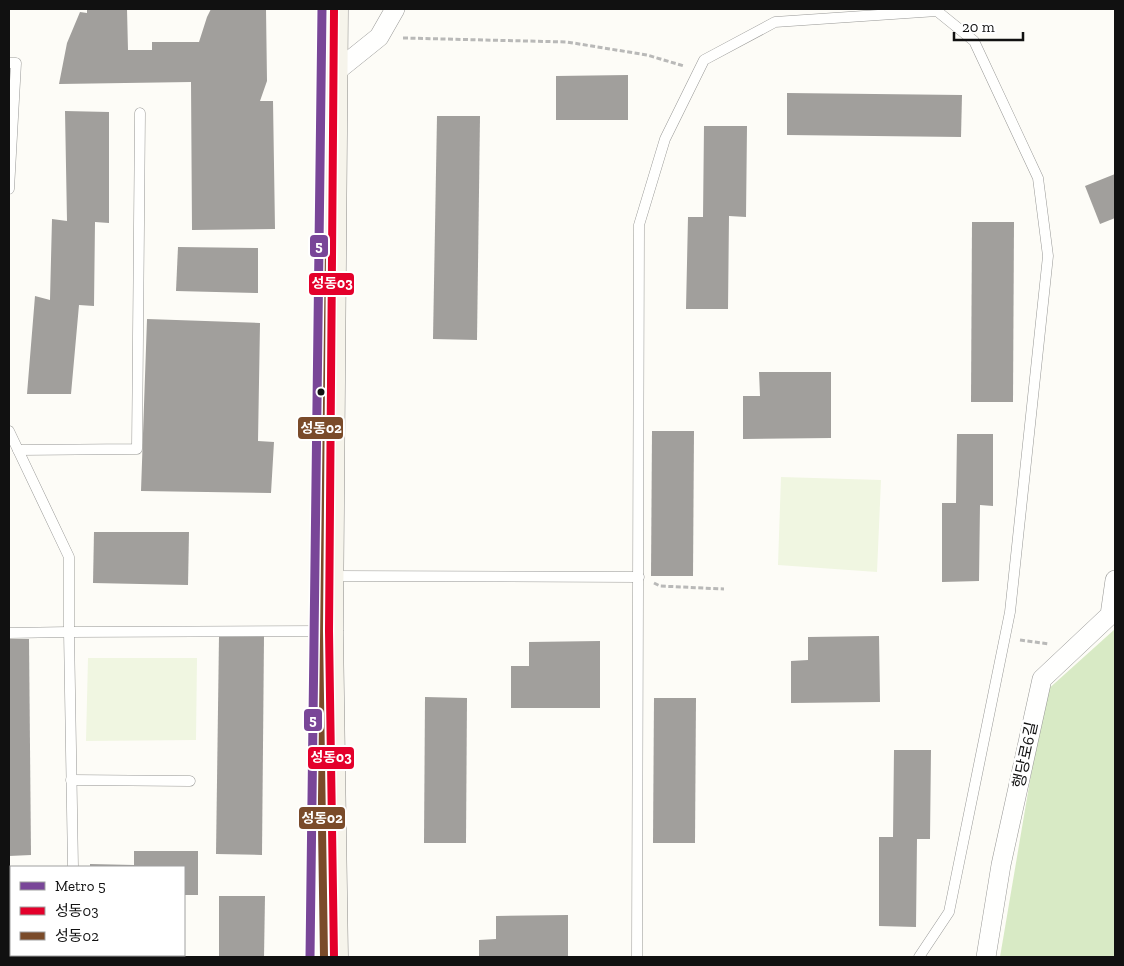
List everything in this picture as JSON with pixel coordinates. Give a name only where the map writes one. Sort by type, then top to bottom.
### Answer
[{"type":"main road","points":[[334,9],[329,631],[334,957]]},
{"type":"street","points":[[333,74],[379,37],[395,9]]},
{"type":"street","name":"행당로6길","points":[[986,957],[1001,865],[1042,679],[1110,615],[1115,580]]},
{"type":"lane","points":[[637,957],[640,225],[665,139],[704,60],[775,22],[937,11],[974,41],[1038,178],[1048,256],[1010,612],[949,912],[919,957]]},
{"type":"lane","points":[[9,63],[16,63],[9,189]]},
{"type":"lane","points":[[18,450],[137,449],[140,113]]},
{"type":"lane","points":[[9,431],[69,557],[72,866]]},
{"type":"lane","points":[[330,576],[639,577]]},
{"type":"lane","points":[[9,633],[329,631]]},
{"type":"lane","points":[[71,780],[190,781]]},
{"type":"path","points":[[379,37],[567,42],[647,55],[699,71]]},
{"type":"path","points":[[639,577],[660,586],[724,589]]},
{"type":"path","points":[[1005,637],[1074,649]]},
{"type":"green space","points":[[781,477],[881,480],[877,572],[778,565]]},
{"type":"green space","points":[[1115,629],[1115,957],[1000,957],[1045,692]]},
{"type":"green space","points":[[88,658],[197,658],[196,740],[86,741]]},
{"type":"building","points":[[87,9],[127,9],[128,50],[152,50],[152,42],[199,42],[211,9],[266,9],[267,81],[260,101],[273,101],[275,229],[192,230],[191,82],[59,84],[67,43],[80,12],[87,13]]},
{"type":"building","points":[[628,75],[628,120],[556,120],[556,76]]},
{"type":"building","points":[[787,93],[962,95],[961,137],[787,135]]},
{"type":"building","points":[[65,111],[109,112],[109,223],[95,222],[94,306],[79,305],[71,394],[27,394],[35,296],[50,300],[52,219],[67,221]]},
{"type":"building","points":[[437,116],[480,116],[477,340],[433,339]]},
{"type":"building","points":[[704,126],[747,126],[746,217],[729,216],[728,309],[686,309],[688,217],[703,217]]},
{"type":"building","points":[[1115,174],[1115,218],[1100,224],[1085,186]]},
{"type":"building","points":[[972,222],[1014,222],[1013,402],[971,402]]},
{"type":"building","points":[[178,247],[258,248],[258,293],[176,291]]},
{"type":"building","points":[[147,319],[260,323],[258,441],[274,442],[271,493],[141,491]]},
{"type":"building","points":[[759,372],[831,372],[831,438],[743,439],[743,396],[760,396]]},
{"type":"building","points":[[652,431],[694,431],[693,576],[651,576]]},
{"type":"building","points":[[957,434],[993,434],[993,506],[980,505],[979,581],[942,582],[942,503],[956,503]]},
{"type":"building","points":[[94,532],[189,532],[188,585],[93,583]]},
{"type":"building","points":[[219,636],[264,636],[262,855],[216,854]]},
{"type":"building","points":[[879,636],[880,702],[791,703],[791,661],[808,660],[808,637]]},
{"type":"building","points":[[9,639],[29,639],[31,855],[9,856]]},
{"type":"building","points":[[600,641],[600,708],[511,708],[511,666],[529,666],[529,642]]},
{"type":"building","points":[[425,697],[467,698],[466,843],[424,843]]},
{"type":"building","points":[[654,698],[696,698],[695,843],[653,843]]},
{"type":"building","points":[[894,750],[931,750],[930,839],[917,839],[916,927],[879,926],[879,837],[893,837]]},
{"type":"building","points":[[134,851],[198,851],[198,895],[185,895],[185,866],[90,866],[90,864],[134,865]]},
{"type":"building","points":[[219,896],[265,896],[264,957],[219,957]]},
{"type":"building","points":[[10,907],[10,956],[32,957],[9,957]]},
{"type":"building","points":[[568,915],[568,957],[479,957],[479,940],[496,939],[496,916]]},
{"type":"metro line","name":"5","points":[[310,957],[322,9]]},
{"type":"transit line","name":"성동03","points":[[334,9],[329,631],[334,957]]},
{"type":"transit line","name":"성동02","points":[[322,252],[319,631],[324,957]]}]
